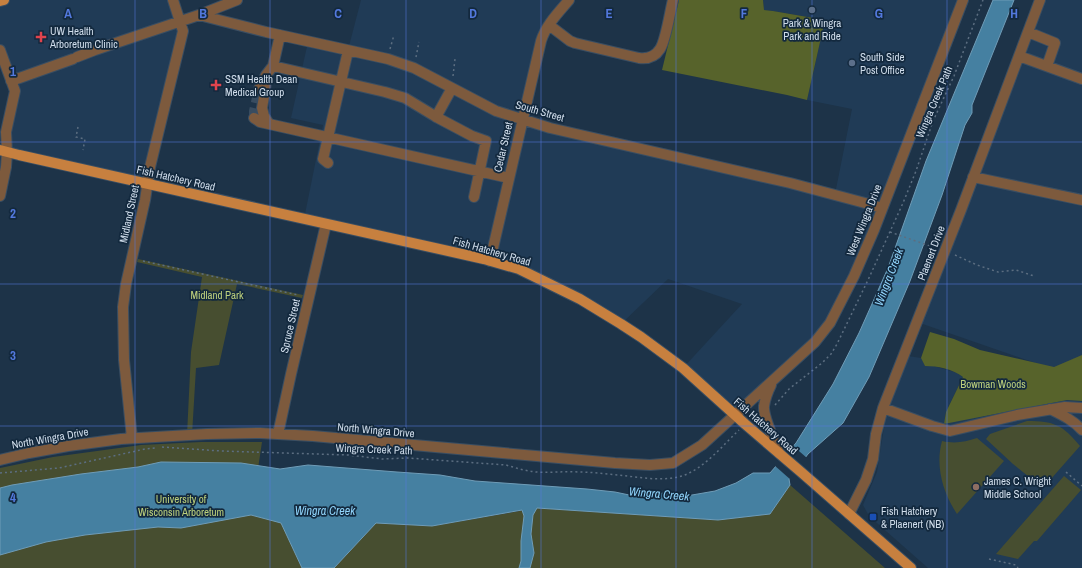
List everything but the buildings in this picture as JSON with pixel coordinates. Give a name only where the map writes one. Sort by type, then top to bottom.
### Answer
[{"type":"main road","points":[[0,1],[4,0]]},
{"type":"main road","name":"Fish Hatchery Road","points":[[3,151],[490,261],[528,273],[580,299],[622,324],[683,368],[735,416],[911,568]]},
{"type":"street","name":"Midland Street","points":[[132,438],[124,360],[123,307],[126,284],[148,184],[150,167],[183,31],[173,0]]},
{"type":"street","points":[[11,81],[95,50],[199,15],[237,0]]},
{"type":"street","name":"Cedar Street","points":[[490,261],[541,41],[544,32],[569,0]]},
{"type":"street","points":[[549,25],[572,42],[645,59],[655,55],[661,48],[673,0]]},
{"type":"street","name":"West Wingra Drive","points":[[735,416],[815,342],[830,323],[854,276],[964,0]]},
{"type":"street","name":"Plaenert Drive","points":[[850,514],[866,480],[873,460],[876,434],[883,408],[961,210],[1040,0]]},
{"type":"street","name":"South Street","points":[[199,15],[388,59],[414,68],[496,111],[550,128],[790,183],[882,208]]},
{"type":"street","points":[[1028,32],[1055,43],[1047,66]]},
{"type":"street","points":[[259,89],[266,75],[273,66],[280,35]]},
{"type":"street","points":[[0,50],[15,91],[3,151],[6,167],[0,196]]},
{"type":"street","points":[[328,163],[323,159],[348,50]]},
{"type":"street","points":[[1019,56],[1082,79]]},
{"type":"street","points":[[273,66],[405,98],[436,117],[472,136],[486,141],[474,197]]},
{"type":"street","points":[[266,75],[262,108],[264,116],[274,126]]},
{"type":"street","points":[[436,117],[452,88]]},
{"type":"street","points":[[254,118],[260,122],[274,126],[509,178]]},
{"type":"street","points":[[973,177],[1082,200]]},
{"type":"street","name":"Spruce Street","points":[[278,434],[326,224]]},
{"type":"street","points":[[771,383],[765,399],[764,410],[779,453]]},
{"type":"street","points":[[883,408],[950,431],[1017,414],[1065,406],[1082,408]]},
{"type":"street","points":[[1050,409],[1069,419],[1082,430]]},
{"type":"street","name":"North Wingra Drive","points":[[0,460],[68,446],[132,438],[260,433],[313,436],[650,465],[673,463],[702,445],[735,416]]},
{"type":"path","name":"Wingra Creek Path","points":[[930,246],[890,232],[916,171],[933,121],[954,76],[983,0]]},
{"type":"path","points":[[390,51],[394,35]]},
{"type":"path","points":[[416,57],[419,42]]},
{"type":"path","points":[[453,76],[455,59]]},
{"type":"path","points":[[78,127],[76,137],[85,139],[83,150]]},
{"type":"path","points":[[955,255],[977,265],[998,272],[1016,270],[1034,276]]},
{"type":"path","points":[[143,261],[298,295]]},
{"type":"path","name":"Wingra Creek Path","points":[[0,473],[59,468],[144,449],[160,447],[221,451],[348,455],[382,459],[408,458],[506,465],[521,470],[536,472],[579,472],[658,479],[682,476],[694,470],[715,454],[734,434]]},
{"type":"path","points":[[1066,472],[1082,486]]},
{"type":"path","points":[[989,559],[1016,565],[1018,568]]},
{"type":"shaded area","points":[[173,0],[181,21],[147,184],[7,152],[15,91],[0,50],[0,1]]},
{"type":"shaded area","points":[[361,0],[569,0],[549,25],[522,118],[835,194],[852,109],[807,100],[825,20],[764,10],[763,0],[963,0],[874,230],[830,323],[735,416],[683,368],[742,304],[668,279],[621,324],[528,273],[304,219],[323,125],[291,118],[308,42],[348,50]]},
{"type":"shaded area","points":[[1040,0],[1082,0],[1082,376],[1076,377],[917,322]]},
{"type":"shaded area","name":"James C. Wright Middle School","points":[[908,356],[921,358],[925,366],[934,366],[958,373],[963,377],[945,417],[1082,389],[1082,568],[928,568],[869,516],[863,505],[877,472],[885,421],[891,399]]},
{"type":"green space","points":[[679,0],[763,0],[764,10],[825,20],[807,100],[662,70]]},
{"type":"green space","name":"Midland Park","points":[[138,259],[303,295],[302,298],[237,284],[219,365],[196,368],[192,435],[187,435],[191,352],[202,277],[137,262]]},
{"type":"green space","name":"Bowman Woods","points":[[930,332],[954,339],[980,350],[1054,367],[1082,355],[1082,401],[1067,400],[944,424],[946,412],[963,377],[945,368],[925,366],[921,358]]},
{"type":"green space","points":[[1027,421],[1051,423],[1063,429],[1080,446],[1043,488],[1013,464],[986,439],[990,434]]},
{"type":"green space","points":[[977,438],[1004,461],[957,514],[944,488],[940,470],[939,460],[942,441],[960,442]]},
{"type":"green space","name":"University of Wisconsin Arboretum","points":[[201,442],[262,442],[251,515],[281,522],[302,568],[0,568],[0,468],[53,457],[141,445]]},
{"type":"green space","points":[[1064,476],[1081,490],[1037,541],[1034,541],[1018,559],[996,554]]},
{"type":"green space","points":[[790,485],[885,568],[334,568],[376,523],[432,526],[537,508],[718,520],[770,514]]},
{"type":"water","name":"Wingra Creek","points":[[993,0],[1014,0],[972,105],[972,113],[965,125],[942,195],[910,281],[869,377],[843,423],[808,454],[789,479],[790,485],[770,514],[718,520],[537,508],[533,515],[531,534],[534,553],[530,568],[519,568],[521,561],[521,541],[524,516],[522,510],[432,526],[376,523],[334,568],[302,568],[281,523],[251,515],[181,528],[158,527],[85,535],[46,542],[0,555],[0,488],[81,474],[138,467],[161,462],[241,463],[280,469],[308,465],[440,475],[475,481],[587,489],[634,496],[648,496],[660,493],[692,495],[715,491],[736,483],[753,473],[770,473],[796,443],[833,384],[859,333],[888,268],[926,161]]},
{"type":"pier","points":[[792,445],[807,458],[791,480],[774,465]]},
{"type":"tunnel","points":[[254,118],[259,89]]},
{"type":"place","name":"Park & Wingra Park and Ride","points":[[812,10]]},
{"type":"place","name":"UW Health Arboretum Clinic","points":[[41,37]]},
{"type":"place","name":"South Side Post Office","points":[[852,63]]},
{"type":"place","name":"SSM Health Dean Medical Group","points":[[216,85]]},
{"type":"place","name":"James C. Wright Middle School","points":[[976,487]]},
{"type":"place","name":"Fish Hatchery & Plaenert (NB)","points":[[873,517]]}]
